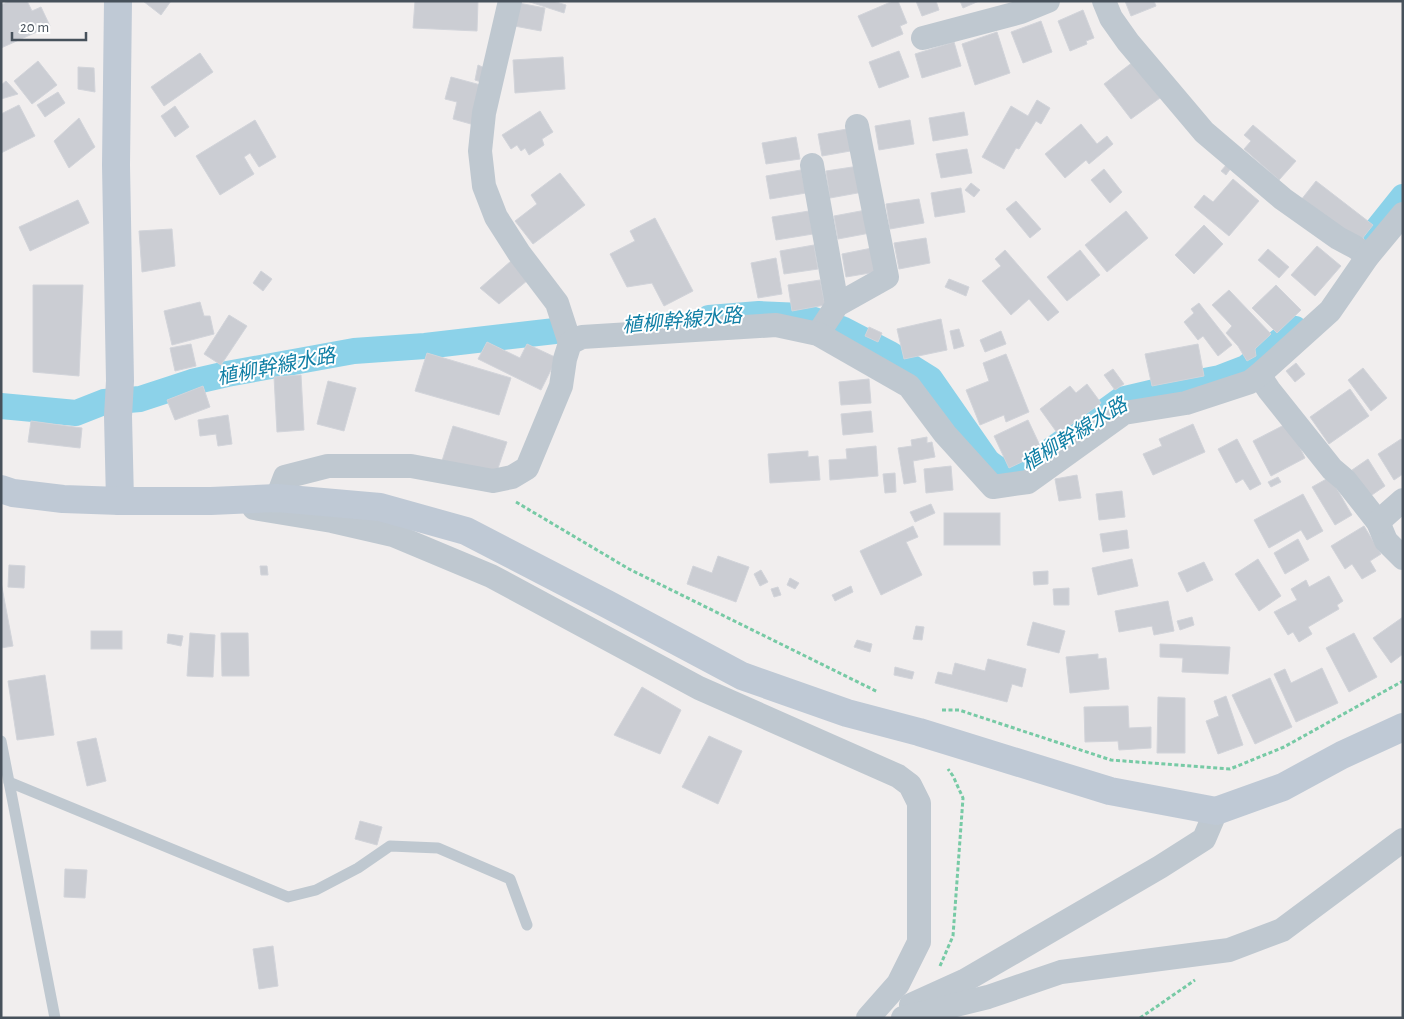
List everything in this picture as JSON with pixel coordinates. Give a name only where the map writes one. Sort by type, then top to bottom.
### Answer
[{"type":"street","points":[[118,1],[116,165],[120,501]]},
{"type":"street","points":[[277,498],[284,477],[328,466],[411,466],[493,481],[512,477],[527,468],[561,386],[570,343],[557,303],[519,253],[496,217],[484,186],[480,151],[484,114],[510,1]]},
{"type":"street","points":[[923,38],[1021,12],[1048,1]]},
{"type":"street","points":[[1104,1],[1111,18],[1128,42],[1204,132],[1284,199],[1338,238],[1363,252]]},
{"type":"street","points":[[570,343],[582,337],[776,326],[826,321],[887,277],[857,126]]},
{"type":"street","points":[[812,166],[826,321],[909,386],[945,434],[993,487],[1028,482],[1124,412],[1186,403],[1250,382],[1330,311],[1363,252],[1403,214]]},
{"type":"street","points":[[1259,375],[1332,469],[1345,480],[1378,522],[1386,542],[1403,558]]},
{"type":"street","points":[[1,489],[13,493],[63,499],[211,501],[277,498],[380,507],[466,531],[599,599],[742,676],[847,712],[1110,791],[1216,811],[1284,787],[1342,755],[1403,726]]},
{"type":"street","points":[[1378,522],[1403,500]]},
{"type":"street","points":[[211,501],[332,521],[393,535],[491,576],[699,688],[898,776],[910,785],[919,803],[919,942],[898,984],[868,1018]]},
{"type":"street","points":[[882,1018],[964,981],[1160,867],[1204,839],[1216,811]]},
{"type":"street","points":[[903,1018],[988,997],[1061,972],[1228,950],[1282,930],[1403,840]]},
{"type":"lane","points":[[1,741],[55,1018]]},
{"type":"lane","points":[[9,782],[288,897],[316,890],[358,868],[390,846],[438,848],[510,879],[527,925]]},
{"type":"path","points":[[511,500],[629,569],[878,692]]},
{"type":"path","points":[[910,730],[925,710],[959,710],[1111,760],[1230,769],[1284,746],[1403,681]]},
{"type":"path","points":[[925,998],[953,936],[962,798],[953,776],[942,762]]},
{"type":"building","points":[[9,1],[27,1],[32,11],[41,7],[50,26],[1,48],[1,5]]},
{"type":"building","points":[[143,1],[171,1],[161,15]]},
{"type":"building","points":[[415,1],[478,1],[477,31],[413,28]]},
{"type":"building","points":[[527,1],[553,1],[566,5],[564,13]]},
{"type":"building","points":[[893,1],[898,1],[907,23],[900,26],[903,34],[872,47],[858,16]]},
{"type":"building","points":[[916,1],[936,1],[939,10],[922,16]]},
{"type":"building","points":[[960,1],[979,1],[963,8]]},
{"type":"building","points":[[1125,1],[1154,1],[1156,6],[1131,16]]},
{"type":"building","points":[[513,2],[545,8],[541,31],[509,25]]},
{"type":"building","points":[[1083,10],[1094,38],[1086,41],[1087,44],[1070,51],[1058,21]]},
{"type":"building","points":[[1041,21],[1052,52],[1023,63],[1011,32]]},
{"type":"building","points":[[997,32],[1010,73],[975,85],[962,44]]},
{"type":"building","points":[[954,42],[961,66],[922,78],[915,54]]},
{"type":"building","points":[[899,51],[909,77],[879,88],[869,62]]},
{"type":"building","points":[[200,53],[213,72],[164,106],[151,87]]},
{"type":"building","points":[[563,57],[565,89],[515,93],[513,60]]},
{"type":"building","points":[[38,61],[57,85],[32,104],[14,81]]},
{"type":"building","points":[[1133,62],[1160,98],[1131,119],[1104,84]]},
{"type":"building","points":[[478,65],[487,69],[484,83],[475,80]]},
{"type":"building","points":[[78,67],[94,68],[95,92],[78,89]]},
{"type":"building","points":[[451,77],[488,87],[478,126],[453,119],[457,102],[445,99]]},
{"type":"building","points":[[6,81],[18,94],[1,99],[1,85]]},
{"type":"building","points":[[58,92],[65,103],[45,117],[37,105]]},
{"type":"building","points":[[1037,100],[1050,108],[1041,124],[1036,121],[1019,149],[1016,148],[1004,169],[982,157],[1011,106],[1028,116]]},
{"type":"building","points":[[19,105],[35,136],[1,153],[1,114]]},
{"type":"building","points":[[175,106],[189,127],[175,137],[161,116]]},
{"type":"building","points":[[540,111],[553,132],[542,139],[544,145],[529,155],[525,148],[521,151],[517,145],[511,149],[502,135]]},
{"type":"building","points":[[964,112],[968,135],[933,141],[929,118]]},
{"type":"building","points":[[79,118],[95,147],[69,168],[54,141]]},
{"type":"building","points":[[255,120],[276,157],[259,167],[250,153],[244,157],[254,174],[220,195],[196,156]]},
{"type":"building","points":[[910,120],[914,144],[879,150],[875,126]]},
{"type":"building","points":[[1081,124],[1097,144],[1107,136],[1113,144],[1089,164],[1086,160],[1065,178],[1045,154]]},
{"type":"building","points":[[1253,125],[1296,161],[1279,180],[1244,149],[1251,141],[1244,135]]},
{"type":"building","points":[[853,128],[856,150],[822,156],[818,134]]},
{"type":"building","points":[[796,137],[800,159],[766,164],[762,143]]},
{"type":"building","points":[[967,149],[972,173],[941,178],[936,154]]},
{"type":"building","points":[[1227,164],[1231,168],[1226,175],[1221,171]]},
{"type":"building","points":[[859,166],[863,192],[830,198],[826,171]]},
{"type":"building","points":[[1104,169],[1122,192],[1110,203],[1091,180]]},
{"type":"building","points":[[801,170],[806,193],[770,199],[766,176]]},
{"type":"building","points":[[560,173],[585,205],[533,244],[515,221],[537,204],[531,195]]},
{"type":"building","points":[[1233,179],[1259,201],[1229,236],[1194,207],[1204,195],[1213,202]]},
{"type":"building","points":[[1316,181],[1373,225],[1358,244],[1301,200]]},
{"type":"building","points":[[971,183],[980,190],[974,197],[965,190]]},
{"type":"building","points":[[961,188],[965,212],[935,217],[931,193]]},
{"type":"building","points":[[919,199],[924,223],[890,229],[886,204]]},
{"type":"building","points":[[78,200],[89,223],[30,251],[19,227]]},
{"type":"building","points":[[1016,201],[1041,229],[1030,238],[1006,209]]},
{"type":"building","points":[[866,210],[870,233],[838,239],[834,216]]},
{"type":"building","points":[[809,211],[813,234],[776,240],[772,217]]},
{"type":"building","points":[[1126,211],[1148,238],[1107,272],[1085,245]]},
{"type":"building","points":[[655,218],[693,291],[664,306],[652,283],[627,287],[610,254],[635,241],[630,231]]},
{"type":"building","points":[[1204,225],[1223,244],[1194,274],[1175,255]]},
{"type":"building","points":[[172,229],[175,266],[142,272],[139,231]]},
{"type":"building","points":[[926,238],[930,263],[899,269],[894,243]]},
{"type":"building","points":[[814,245],[818,269],[784,274],[780,251]]},
{"type":"building","points":[[1317,246],[1341,266],[1315,296],[1291,275]]},
{"type":"building","points":[[872,248],[876,272],[846,277],[842,254]]},
{"type":"building","points":[[1268,249],[1289,267],[1279,278],[1258,260]]},
{"type":"building","points":[[1005,250],[1059,312],[1048,321],[1029,299],[1011,315],[982,281],[1001,266],[995,259]]},
{"type":"building","points":[[1080,250],[1100,275],[1067,301],[1047,277]]},
{"type":"building","points":[[776,258],[782,294],[758,298],[751,263]]},
{"type":"building","points":[[511,261],[528,280],[499,304],[480,288]]},
{"type":"building","points":[[261,271],[272,279],[263,291],[253,283]]},
{"type":"building","points":[[949,279],[969,287],[966,296],[945,287]]},
{"type":"building","points":[[820,280],[825,305],[792,311],[788,285]]},
{"type":"building","points":[[33,285],[83,285],[79,376],[33,372]]},
{"type":"building","points":[[1276,285],[1301,310],[1277,333],[1252,308]]},
{"type":"building","points":[[1229,290],[1271,334],[1255,349],[1256,356],[1247,361],[1238,346],[1226,333],[1232,326],[1212,305]]},
{"type":"building","points":[[200,302],[204,316],[210,316],[214,334],[172,345],[164,311]]},
{"type":"building","points":[[1199,303],[1232,345],[1218,356],[1203,336],[1198,340],[1184,322],[1194,313],[1191,309]]},
{"type":"building","points":[[229,315],[247,326],[221,365],[204,354]]},
{"type":"building","points":[[941,319],[947,350],[904,359],[897,329]]},
{"type":"building","points":[[869,327],[882,333],[878,342],[865,336]]},
{"type":"building","points":[[959,329],[964,346],[954,349],[950,331]]},
{"type":"building","points":[[1001,331],[1006,344],[985,352],[980,340]]},
{"type":"building","points":[[487,342],[520,358],[527,344],[557,358],[541,390],[478,359]]},
{"type":"building","points":[[191,344],[196,366],[175,371],[170,348]]},
{"type":"building","points":[[1198,344],[1204,376],[1152,386],[1145,354]]},
{"type":"building","points":[[427,353],[511,378],[499,415],[415,391]]},
{"type":"building","points":[[1006,354],[1029,412],[1006,422],[1004,415],[980,425],[966,390],[989,381],[983,363]]},
{"type":"building","points":[[1296,363],[1305,374],[1295,382],[1286,371]]},
{"type":"building","points":[[1363,368],[1387,398],[1371,411],[1348,380]]},
{"type":"building","points":[[1113,369],[1124,384],[1115,390],[1104,375]]},
{"type":"building","points":[[301,375],[304,430],[277,432],[274,377]]},
{"type":"building","points":[[869,379],[871,403],[841,405],[839,382]]},
{"type":"building","points":[[328,381],[356,388],[344,431],[317,424]]},
{"type":"building","points":[[1087,384],[1101,403],[1058,434],[1040,409],[1070,386],[1076,393]]},
{"type":"building","points":[[203,386],[210,407],[175,420],[167,400]]},
{"type":"building","points":[[1350,389],[1369,416],[1329,444],[1310,417]]},
{"type":"building","points":[[871,411],[873,432],[843,435],[841,414]]},
{"type":"building","points":[[228,415],[232,444],[218,446],[216,434],[200,436],[198,420]]},
{"type":"building","points":[[1028,420],[1043,452],[1009,468],[994,436]]},
{"type":"building","points":[[31,421],[82,428],[80,448],[28,442]]},
{"type":"building","points":[[1288,423],[1305,458],[1271,476],[1253,441]]},
{"type":"building","points":[[1193,424],[1205,452],[1153,475],[1143,454],[1162,446],[1159,439]]},
{"type":"building","points":[[453,426],[507,442],[495,477],[442,461]]},
{"type":"building","points":[[927,437],[927,443],[932,442],[935,457],[913,461],[916,482],[904,484],[898,448],[912,446],[911,440]]},
{"type":"building","points":[[1237,439],[1261,484],[1250,490],[1243,479],[1236,483],[1218,449]]},
{"type":"building","points":[[1401,439],[1403,441],[1403,474],[1394,480],[1378,454]]},
{"type":"building","points":[[876,446],[878,476],[830,480],[829,460],[847,459],[846,449]]},
{"type":"building","points":[[808,451],[808,457],[818,456],[820,480],[770,483],[768,454]]},
{"type":"building","points":[[1368,459],[1385,486],[1369,497],[1352,470]]},
{"type":"building","points":[[951,466],[953,490],[926,493],[924,469]]},
{"type":"building","points":[[895,473],[896,492],[885,493],[883,474]]},
{"type":"building","points":[[1077,475],[1081,498],[1059,501],[1055,479]]},
{"type":"building","points":[[1278,477],[1281,482],[1271,487],[1268,482]]},
{"type":"building","points":[[1330,477],[1352,515],[1335,525],[1312,487]]},
{"type":"building","points":[[1122,491],[1125,517],[1099,520],[1096,494]]},
{"type":"building","points":[[1303,494],[1323,531],[1307,540],[1301,530],[1269,548],[1254,520]]},
{"type":"building","points":[[931,504],[935,513],[915,522],[910,512]]},
{"type":"building","points":[[944,513],[1000,513],[1000,545],[944,545]]},
{"type":"building","points":[[913,526],[918,537],[906,542],[922,575],[881,595],[860,551]]},
{"type":"building","points":[[1364,526],[1381,554],[1370,561],[1376,571],[1362,579],[1352,564],[1345,569],[1331,546]]},
{"type":"building","points":[[1127,530],[1129,548],[1103,552],[1100,534]]},
{"type":"building","points":[[1298,539],[1309,560],[1285,574],[1274,553]]},
{"type":"building","points":[[718,556],[749,567],[736,602],[687,584],[693,566],[712,573]]},
{"type":"building","points":[[1132,559],[1138,586],[1098,595],[1092,568]]},
{"type":"building","points":[[1258,559],[1281,596],[1259,611],[1235,574]]},
{"type":"building","points":[[1204,562],[1213,580],[1187,592],[1178,573]]},
{"type":"building","points":[[9,565],[25,566],[24,588],[8,587]]},
{"type":"building","points":[[260,566],[267,566],[268,575],[261,575]]},
{"type":"building","points":[[761,570],[768,582],[760,586],[754,574]]},
{"type":"building","points":[[1048,571],[1048,584],[1034,585],[1033,572]]},
{"type":"building","points":[[1329,576],[1343,601],[1337,605],[1339,609],[1308,627],[1312,634],[1299,642],[1293,632],[1288,635],[1274,612],[1297,600],[1291,589],[1306,580],[1309,587]]},
{"type":"building","points":[[790,578],[799,583],[795,589],[787,585]]},
{"type":"building","points":[[1,582],[13,646],[1,648]]},
{"type":"building","points":[[851,586],[853,592],[835,601],[832,595]]},
{"type":"building","points":[[778,587],[781,595],[774,597],[771,589]]},
{"type":"building","points":[[1069,588],[1069,605],[1054,605],[1053,589]]},
{"type":"building","points":[[1168,601],[1174,631],[1154,635],[1152,626],[1119,632],[1115,611]]},
{"type":"building","points":[[1192,617],[1194,625],[1180,630],[1177,621]]},
{"type":"building","points":[[1403,617],[1403,654],[1391,663],[1373,638]]},
{"type":"building","points":[[1033,622],[1065,631],[1059,653],[1027,645]]},
{"type":"building","points":[[916,626],[924,627],[922,640],[913,639]]},
{"type":"building","points":[[91,631],[122,631],[122,649],[91,649]]},
{"type":"building","points":[[190,633],[215,635],[213,677],[187,676]]},
{"type":"building","points":[[221,633],[248,633],[249,676],[222,676]]},
{"type":"building","points":[[1354,633],[1377,677],[1349,692],[1326,648]]},
{"type":"building","points":[[168,634],[183,636],[181,646],[167,643]]},
{"type":"building","points":[[857,640],[872,644],[870,652],[854,647]]},
{"type":"building","points":[[1160,644],[1230,647],[1228,674],[1182,672],[1183,658],[1160,657]]},
{"type":"building","points":[[1098,654],[1098,659],[1106,658],[1109,689],[1070,693],[1066,657]]},
{"type":"building","points":[[988,659],[1026,669],[1022,687],[1012,684],[1007,702],[935,683],[938,672],[952,675],[955,663],[985,671]]},
{"type":"building","points":[[895,667],[914,672],[912,679],[894,675]]},
{"type":"building","points":[[1322,668],[1338,703],[1296,722],[1274,674],[1285,669],[1291,683]]},
{"type":"building","points":[[45,675],[54,735],[17,740],[8,681]]},
{"type":"building","points":[[1270,678],[1292,727],[1255,744],[1232,695]]},
{"type":"building","points":[[642,687],[681,710],[660,754],[614,735]]},
{"type":"building","points":[[1226,696],[1243,745],[1218,754],[1206,721],[1219,716],[1214,701]]},
{"type":"building","points":[[1158,697],[1185,698],[1185,753],[1157,753]]},
{"type":"building","points":[[1128,706],[1129,728],[1151,727],[1151,748],[1119,750],[1118,741],[1085,742],[1084,707]]},
{"type":"building","points":[[709,736],[742,751],[718,804],[682,787]]},
{"type":"building","points":[[96,738],[106,781],[87,786],[77,742]]},
{"type":"building","points":[[360,821],[382,827],[377,845],[355,839]]},
{"type":"building","points":[[65,869],[87,870],[85,898],[64,897]]},
{"type":"building","points":[[273,946],[278,986],[259,989],[253,949]]},
{"type":"waterway","name":"植柳幹線水路","points":[[1375,232],[1403,197]]},
{"type":"waterway","name":"植柳幹線水路","points":[[709,318],[759,314],[802,316],[842,329],[890,354],[930,379],[987,461],[1006,472],[1015,472],[1027,468],[1121,400],[1220,378],[1246,368],[1295,329]]},
{"type":"waterway","name":"植柳幹線水路","points":[[1,406],[76,413],[104,402],[140,399],[192,382],[227,374],[354,351],[425,346],[555,331]]}]
